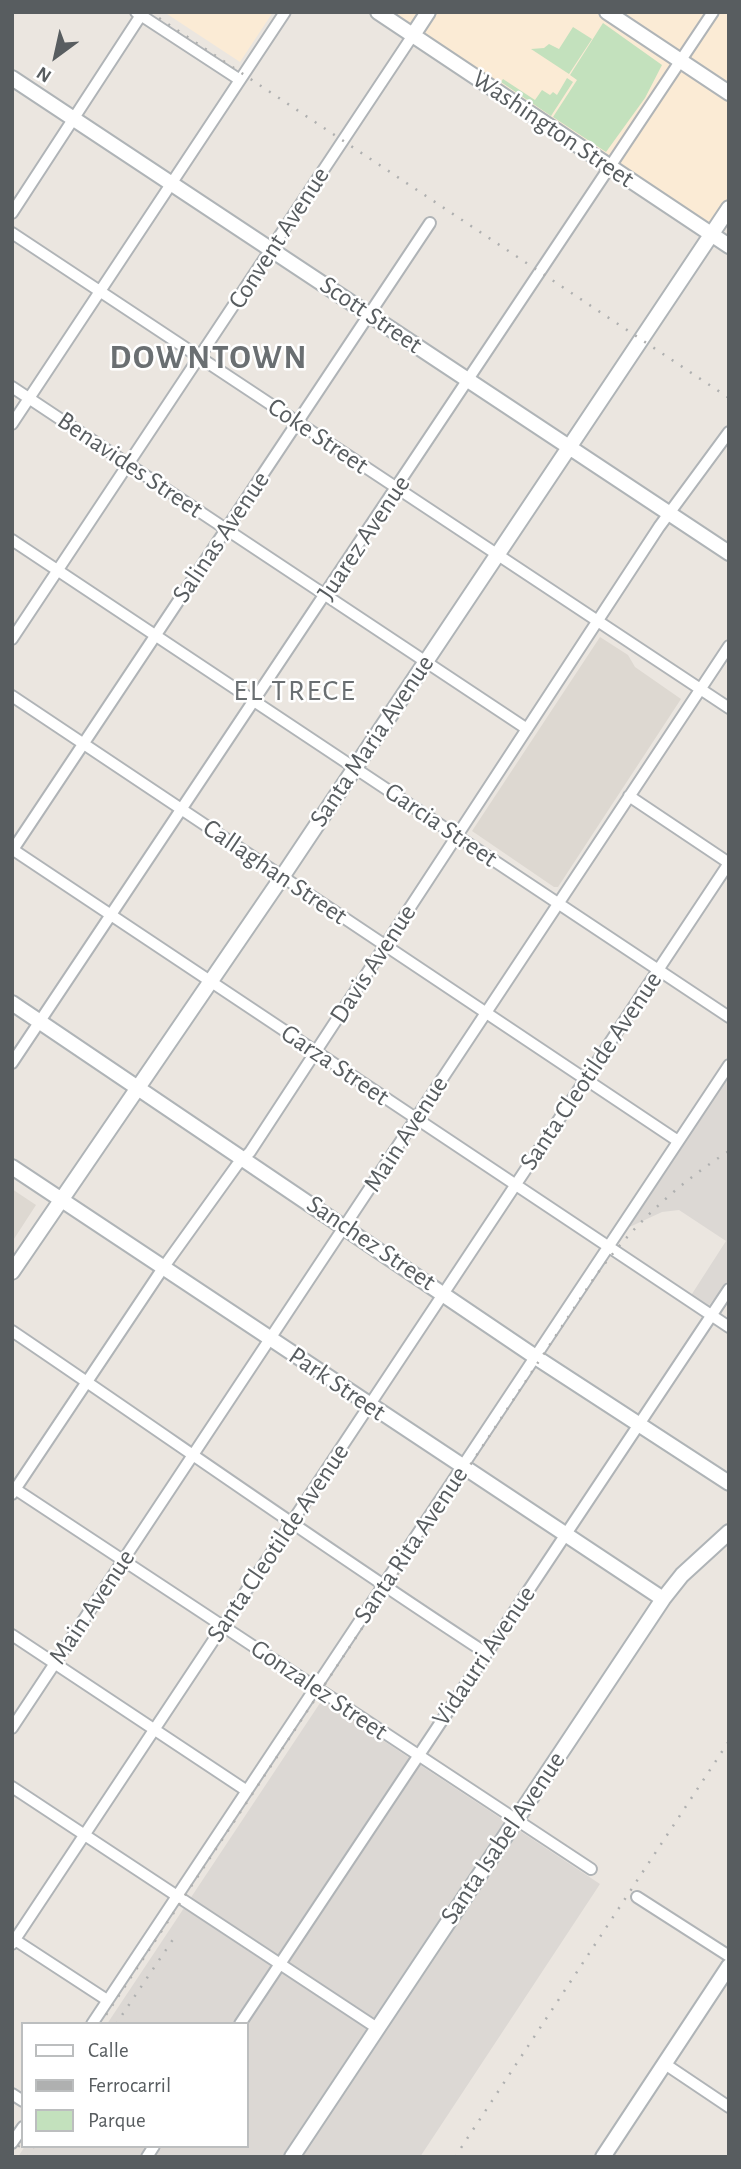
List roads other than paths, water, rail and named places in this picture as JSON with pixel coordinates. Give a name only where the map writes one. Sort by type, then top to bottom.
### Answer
[{"type":"main road","name":"Washington Street","points":[[378,12],[729,246]]},
{"type":"main road","name":"Convent Avenue","points":[[413,35],[428,12]]},
{"type":"main road","points":[[607,12],[729,93]]},
{"type":"main road","name":"Scott Street","points":[[12,78],[729,553]]},
{"type":"main road","name":"Santa Maria Avenue","points":[[12,1272],[282,877],[729,208]]},
{"type":"main road","name":"Sanchez Street","points":[[12,1003],[536,1357],[729,1483]]},
{"type":"main road","name":"Park Street","points":[[12,1167],[663,1599]]},
{"type":"main road","name":"Santa Isabel Avenue","points":[[292,2157],[663,1599],[682,1576],[729,1532]]},
{"type":"main road","points":[[603,2157],[729,1966]]},
{"type":"street","points":[[12,424],[285,12]]},
{"type":"street","name":"Juarez Avenue","points":[[12,1063],[713,12]]},
{"type":"street","points":[[12,213],[75,119],[140,13],[240,80]]},
{"type":"street","name":"Convent Avenue","points":[[12,639],[273,250],[413,35]]},
{"type":"street","name":"Salinas Avenue","points":[[13,850],[430,223]]},
{"type":"street","name":"Coke Street","points":[[12,233],[729,708]]},
{"type":"street","name":"Benavides Street","points":[[12,387],[527,729]]},
{"type":"street","name":"Davis Avenue","points":[[13,1490],[163,1268],[244,1158],[597,621],[729,432]]},
{"type":"street","name":"Garcia Street","points":[[12,540],[729,1017]]},
{"type":"street","name":"Main Avenue","points":[[12,1728],[729,646]]},
{"type":"street","name":"Callaghan Street","points":[[12,695],[678,1141]]},
{"type":"street","points":[[629,796],[729,863]]},
{"type":"street","name":"Garza Street","points":[[13,850],[608,1249],[729,1327]]},
{"type":"street","name":"Santa Cleotilde Avenue","points":[[13,1941],[729,863]]},
{"type":"street","name":"Santa Rita Avenue","points":[[93,2022],[729,1065]]},
{"type":"street","name":"Vidaurri Avenue","points":[[241,2022],[729,1289]]},
{"type":"street","points":[[12,1331],[486,1653]]},
{"type":"street","name":"Gonzalez Street","points":[[13,1490],[591,1869]]},
{"type":"street","points":[[12,1635],[247,1791]]},
{"type":"street","points":[[12,1787],[377,2028]]},
{"type":"street","points":[[637,1897],[729,1956]]},
{"type":"street","points":[[13,1941],[107,2000]]},
{"type":"street","points":[[665,2064],[729,2107]]},
{"type":"railway","points":[[150,12],[729,398]]},
{"type":"railway","points":[[101,2022],[594,1278],[623,1241],[656,1208],[691,1178],[729,1151]]},
{"type":"railway","points":[[455,2157],[729,1741]]},
{"type":"railway","points":[[117,2022],[176,1935]]},
{"type":"railway","points":[[12,2156],[21,2143]]},
{"type":"railway","points":[[27,2157],[33,2148]]},
{"type":"district","name":"DOWNTOWN","points":[[209,358]]},
{"type":"district","name":"EL TRECE","points":[[295,691]]}]
